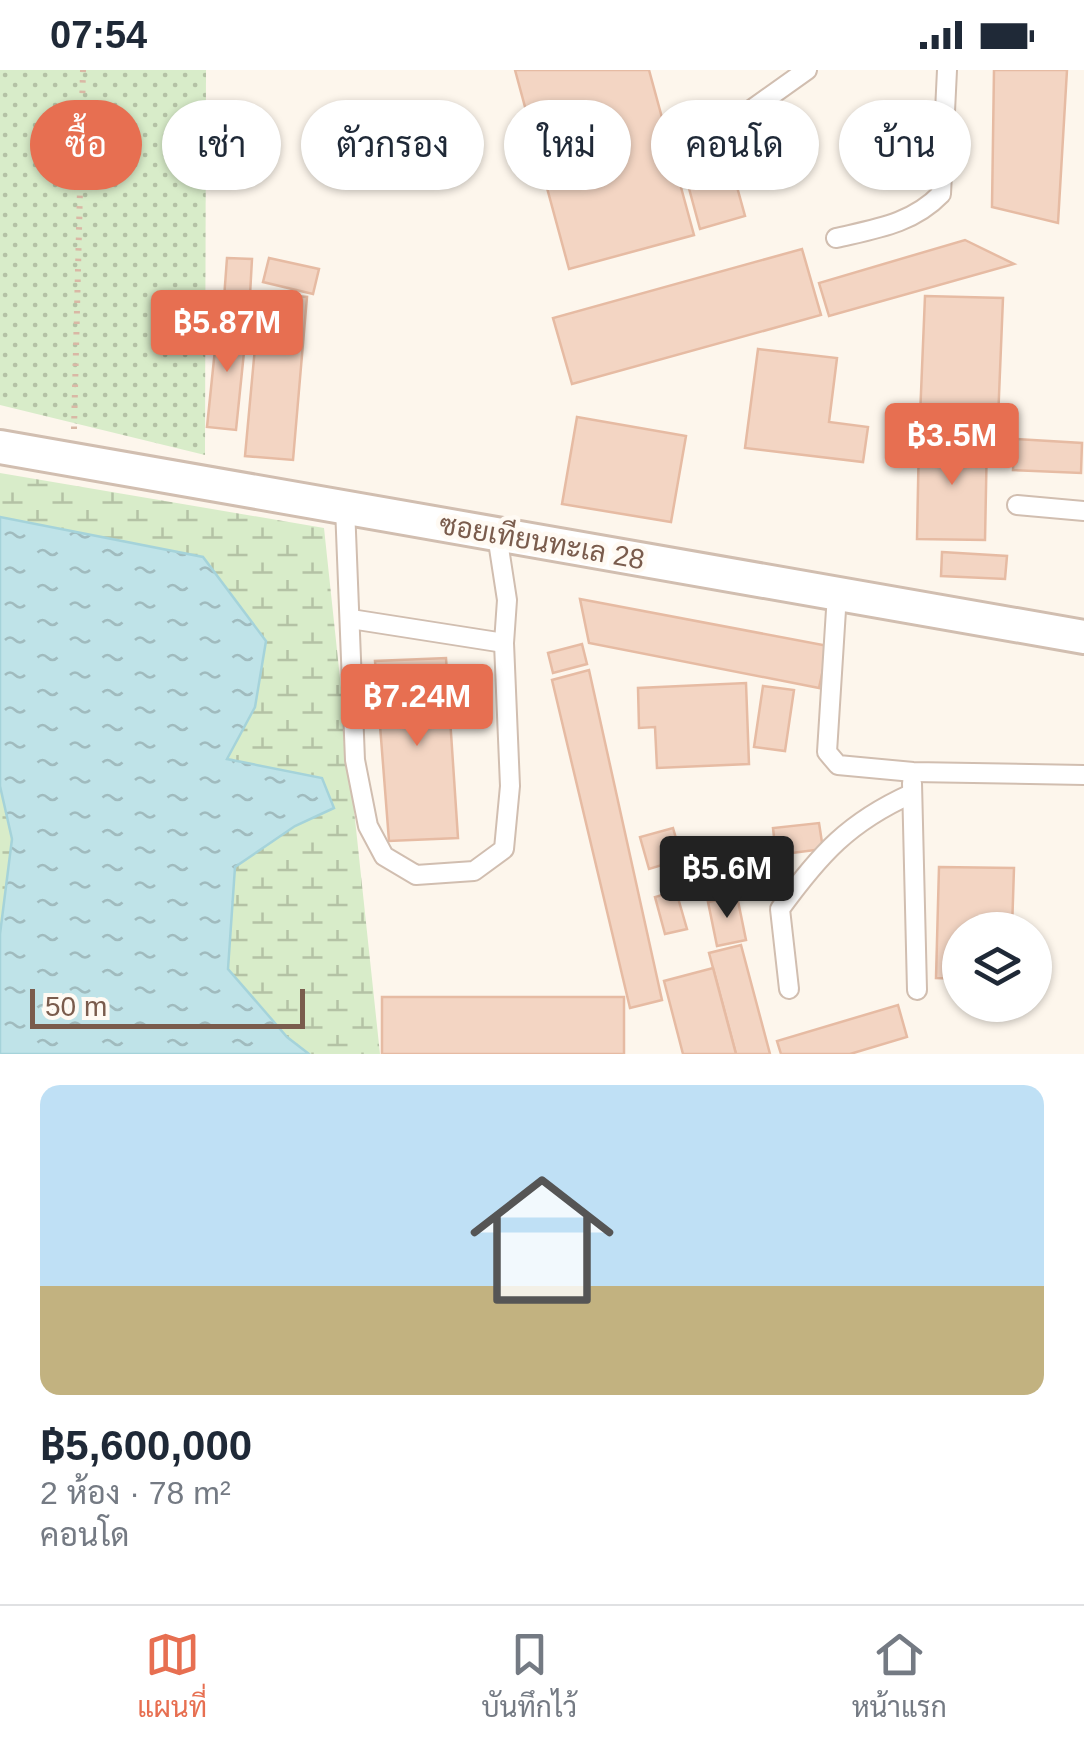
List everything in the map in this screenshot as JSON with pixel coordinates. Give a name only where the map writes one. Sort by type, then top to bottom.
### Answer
[{"type":"street","name":"ซอยเทียนทะเล 28","points":[[0,447],[1084,637]]},
{"type":"lane","points":[[765,100],[807,70]]},
{"type":"lane","points":[[836,238],[893,225],[925,210],[941,194],[947,70]]},
{"type":"lane","points":[[1017,505],[1084,511]]},
{"type":"lane","points":[[345,508],[354,760],[368,826],[384,856],[416,875],[474,871],[504,850],[510,786],[504,642],[507,600],[498,534]]},
{"type":"lane","points":[[837,594],[826,752],[838,765],[913,772],[1084,775]]},
{"type":"lane","points":[[351,619],[504,642]]},
{"type":"lane","points":[[913,772],[917,990]]},
{"type":"lane","points":[[789,989],[780,910],[829,848],[870,812],[912,794]]},
{"type":"path","points":[[74,460],[83,70]]},
{"type":"green space","points":[[0,70],[206,70],[206,100],[162,100],[162,190],[206,190],[205,455],[0,405]]},
{"type":"green space","points":[[0,473],[324,528],[380,1054],[309,1054],[287,1037],[228,970],[235,867],[295,826],[334,807],[322,778],[226,759],[255,707],[203,557],[0,517]]},
{"type":"green space","points":[[0,786],[12,839],[0,934]]},
{"type":"water","points":[[0,517],[203,557],[266,641],[255,707],[227,759],[322,778],[334,808],[295,826],[235,867],[228,969],[287,1037],[309,1054],[0,1054],[0,934],[12,839],[0,786]]},
{"type":"building","points":[[515,70],[649,70],[657,100],[651,100],[651,190],[682,190],[694,235],[569,269],[548,190],[631,190],[631,100],[523,100]]},
{"type":"building","points":[[994,70],[1067,70],[1058,223],[992,207]]},
{"type":"building","points":[[689,190],[738,190],[745,216],[700,229]]},
{"type":"building","points":[[965,240],[1014,264],[829,316],[819,283]]},
{"type":"building","points":[[802,249],[821,315],[572,384],[553,318]]},
{"type":"building","points":[[227,258],[252,259],[249,313],[223,312]]},
{"type":"building","points":[[269,258],[319,269],[313,294],[263,282]]},
{"type":"building","points":[[260,293],[307,297],[293,460],[245,456]]},
{"type":"building","points":[[925,296],[1003,298],[998,420],[920,417]]},
{"type":"building","points":[[218,320],[247,323],[236,430],[207,427]]},
{"type":"building","points":[[758,349],[837,358],[829,422],[868,427],[863,462],[745,448]]},
{"type":"building","points":[[577,417],[686,436],[671,522],[562,504]]},
{"type":"building","points":[[919,437],[987,438],[985,540],[917,539]]},
{"type":"building","points":[[1015,439],[1082,443],[1081,473],[1013,470]]},
{"type":"building","points":[[942,552],[1007,556],[1005,579],[941,576]]},
{"type":"building","points":[[580,599],[828,646],[819,688],[589,643]]},
{"type":"building","points":[[582,644],[587,664],[553,673],[548,653]]},
{"type":"building","points":[[446,658],[458,838],[389,841],[375,661]]},
{"type":"building","points":[[589,670],[662,1000],[630,1008],[552,680]]},
{"type":"building","points":[[746,683],[749,764],[657,768],[655,727],[639,728],[638,688]]},
{"type":"building","points":[[763,686],[794,690],[785,751],[754,747]]},
{"type":"building","points":[[819,823],[823,849],[776,855],[773,828]]},
{"type":"building","points":[[673,828],[682,859],[649,869],[640,837]]},
{"type":"building","points":[[939,867],[1014,868],[1013,912],[942,912],[942,978],[936,978]]},
{"type":"building","points":[[676,891],[687,929],[665,934],[655,897]]},
{"type":"building","points":[[737,896],[746,940],[717,946],[708,902]]},
{"type":"building","points":[[741,945],[770,1054],[736,1054],[709,953]]},
{"type":"building","points":[[713,968],[736,1054],[683,1054],[664,981]]},
{"type":"building","points":[[382,997],[624,997],[624,1054],[382,1054]]},
{"type":"building","points":[[898,1005],[907,1037],[850,1054],[781,1054],[777,1041]]}]
